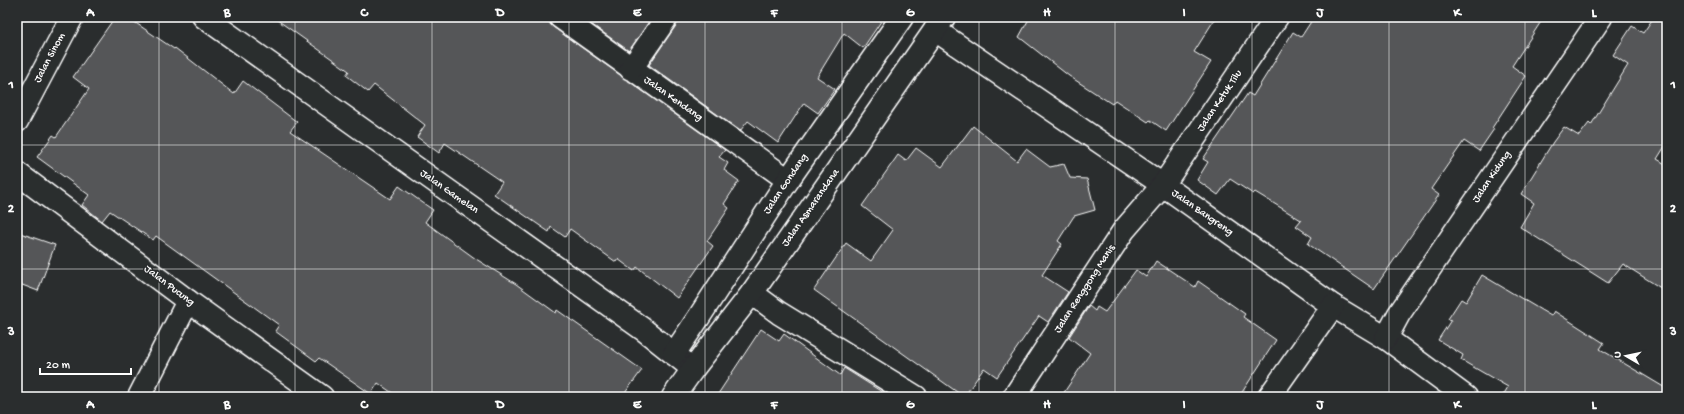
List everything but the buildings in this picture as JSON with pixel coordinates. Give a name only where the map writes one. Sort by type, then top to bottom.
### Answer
[{"type":"street","name":"Jalan Sinom","points":[[17,121],[72,17]]},
{"type":"street","name":"Jalan Gamelan","points":[[204,17],[637,325],[693,369]]},
{"type":"street","name":"Jalan Kendang","points":[[560,17],[788,180]]},
{"type":"street","points":[[631,69],[667,17]]},
{"type":"street","name":"Jalan Gondang","points":[[674,354],[788,180],[902,17]]},
{"type":"street","name":"Jalan Ketuk Tilu","points":[[1163,185],[1277,17]]},
{"type":"street","name":"Jalan Kidung","points":[[1386,338],[1404,307],[1601,17]]},
{"type":"street","name":"Jalan Bangreng","points":[[940,24],[1163,185],[1334,306],[1386,338],[1466,397]]},
{"type":"street","name":"Jalan Asmarandana","points":[[673,397],[752,293],[940,24]]},
{"type":"street","name":"Jalan Pucung","points":[[17,173],[188,301],[322,397]]},
{"type":"street","name":"Jalan Renggong Manis","points":[[1014,397],[1124,230],[1163,185]]},
{"type":"street","points":[[752,293],[779,312],[916,397]]},
{"type":"street","points":[[139,397],[188,301]]},
{"type":"street","points":[[1269,397],[1302,353],[1334,306]]}]
